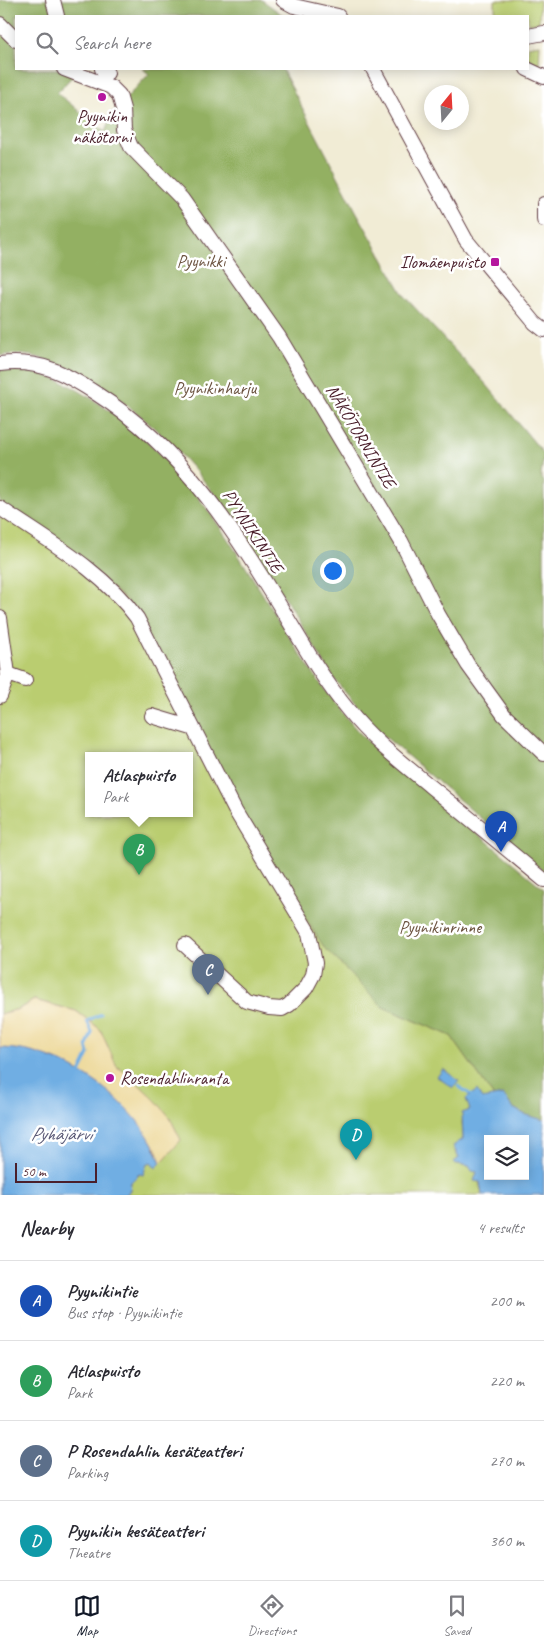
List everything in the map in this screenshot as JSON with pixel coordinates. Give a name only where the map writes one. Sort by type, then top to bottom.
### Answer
[{"type":"street","points":[[53,0],[57,15]]},
{"type":"street","points":[[283,0],[294,6],[334,15]]},
{"type":"street","points":[[0,24],[15,39]]},
{"type":"street","points":[[529,36],[544,32]]},
{"type":"street","name":"NÄKÖTORNINTIE","points":[[67,70],[111,87],[118,95],[123,108],[124,130],[132,147],[182,199],[279,337],[401,541],[438,614],[468,665],[504,715],[544,754]]},
{"type":"street","points":[[374,70],[466,240],[535,323],[544,330]]},
{"type":"street","points":[[529,70],[544,77]]},
{"type":"street","points":[[544,204],[544,220]]},
{"type":"street","name":"PYYNIKINTIE","points":[[0,364],[20,361],[70,377],[120,409],[162,444],[193,477],[215,506],[241,543],[327,683],[369,735],[544,880]]},
{"type":"street","points":[[0,508],[96,574],[128,605],[137,618],[235,810],[309,933],[315,963],[306,988],[289,1006],[282,1009],[269,1008],[247,1002],[185,945]]},
{"type":"street","points":[[0,618],[8,674],[0,696]]},
{"type":"street","points":[[8,674],[26,680]]},
{"type":"street","points":[[152,716],[192,728]]},
{"type":"green space","name":"Pyynikki","points":[[0,0],[262,0],[283,15],[15,15],[15,70],[78,70],[57,93],[105,132],[113,112],[149,74],[144,70],[283,70],[356,211],[404,296],[486,384],[544,454],[541,476],[544,482],[544,872],[376,729],[335,680],[254,550],[225,508],[193,468],[158,432],[120,400],[76,373],[39,358],[20,354],[0,356]]},
{"type":"green space","points":[[495,0],[540,0],[539,22],[529,24],[529,15],[495,15]]},
{"type":"green space","points":[[540,44],[539,64],[529,59],[529,46]]},
{"type":"green space","name":"Pyynikinrinne","points":[[0,370],[29,372],[54,378],[65,383],[101,405],[145,439],[182,478],[215,520],[300,654],[330,697],[365,739],[544,889],[544,1120],[526,1115],[513,1108],[503,1095],[494,1097],[451,1036],[383,1007],[324,947],[230,802],[126,599],[0,503]]},
{"type":"green space","points":[[0,503],[126,599],[383,1007],[451,1036],[494,1097],[482,1099],[462,1121],[463,1139],[455,1152],[459,1158],[453,1163],[469,1166],[477,1172],[482,1195],[126,1195],[130,1190],[131,1182],[139,1173],[143,1174],[147,1164],[151,1162],[157,1167],[161,1163],[128,1074],[117,1067],[100,1029],[76,1011],[34,1000],[19,1009],[0,1014]]},
{"type":"sand","name":"Rosendahlinranta","points":[[34,1000],[76,1011],[100,1029],[117,1067],[128,1074],[169,1116],[181,1140],[161,1163],[156,1148],[95,1082],[57,1061],[40,1055],[0,1048],[0,1014],[19,1009]]},
{"type":"water","name":"Pyhäjärvi","points":[[0,1048],[24,1050],[49,1058],[74,1069],[97,1083],[118,1100],[136,1120],[151,1141],[161,1163],[156,1168],[151,1162],[147,1164],[143,1175],[139,1174],[131,1182],[130,1190],[126,1195],[0,1195]]},
{"type":"water","points":[[443,1069],[459,1081],[453,1088],[437,1077]]},
{"type":"water","points":[[477,1090],[482,1099],[503,1095],[513,1108],[526,1115],[544,1120],[544,1195],[482,1195],[480,1182],[474,1181],[477,1172],[472,1171],[469,1166],[453,1163],[459,1158],[453,1146],[463,1139],[462,1113],[470,1110],[466,1099]]},
{"type":"waterway","points":[[80,1073],[89,1054],[87,1046],[92,1032],[87,1021],[101,1014]]},
{"type":"waterway","points":[[458,1086],[471,1095]]},
{"type":"place","name":"Pyynikin näkötorni","points":[[102,97]]},
{"type":"place","name":"Ilomäenpuisto","points":[[495,262]]},
{"type":"place","name":"Pyynikintie","points":[[501,852]]},
{"type":"place","name":"Atlaspuisto","points":[[139,875]]},
{"type":"place","name":"P Rosendahlin kesäteatteri","points":[[208,995]]},
{"type":"place","name":"Rosendahlinranta","points":[[110,1078]]},
{"type":"place","name":"Pyynikin kesäteatteri","points":[[356,1160]]},
{"type":"park label","name":"Pyynikinharju","points":[[215,388]]}]
